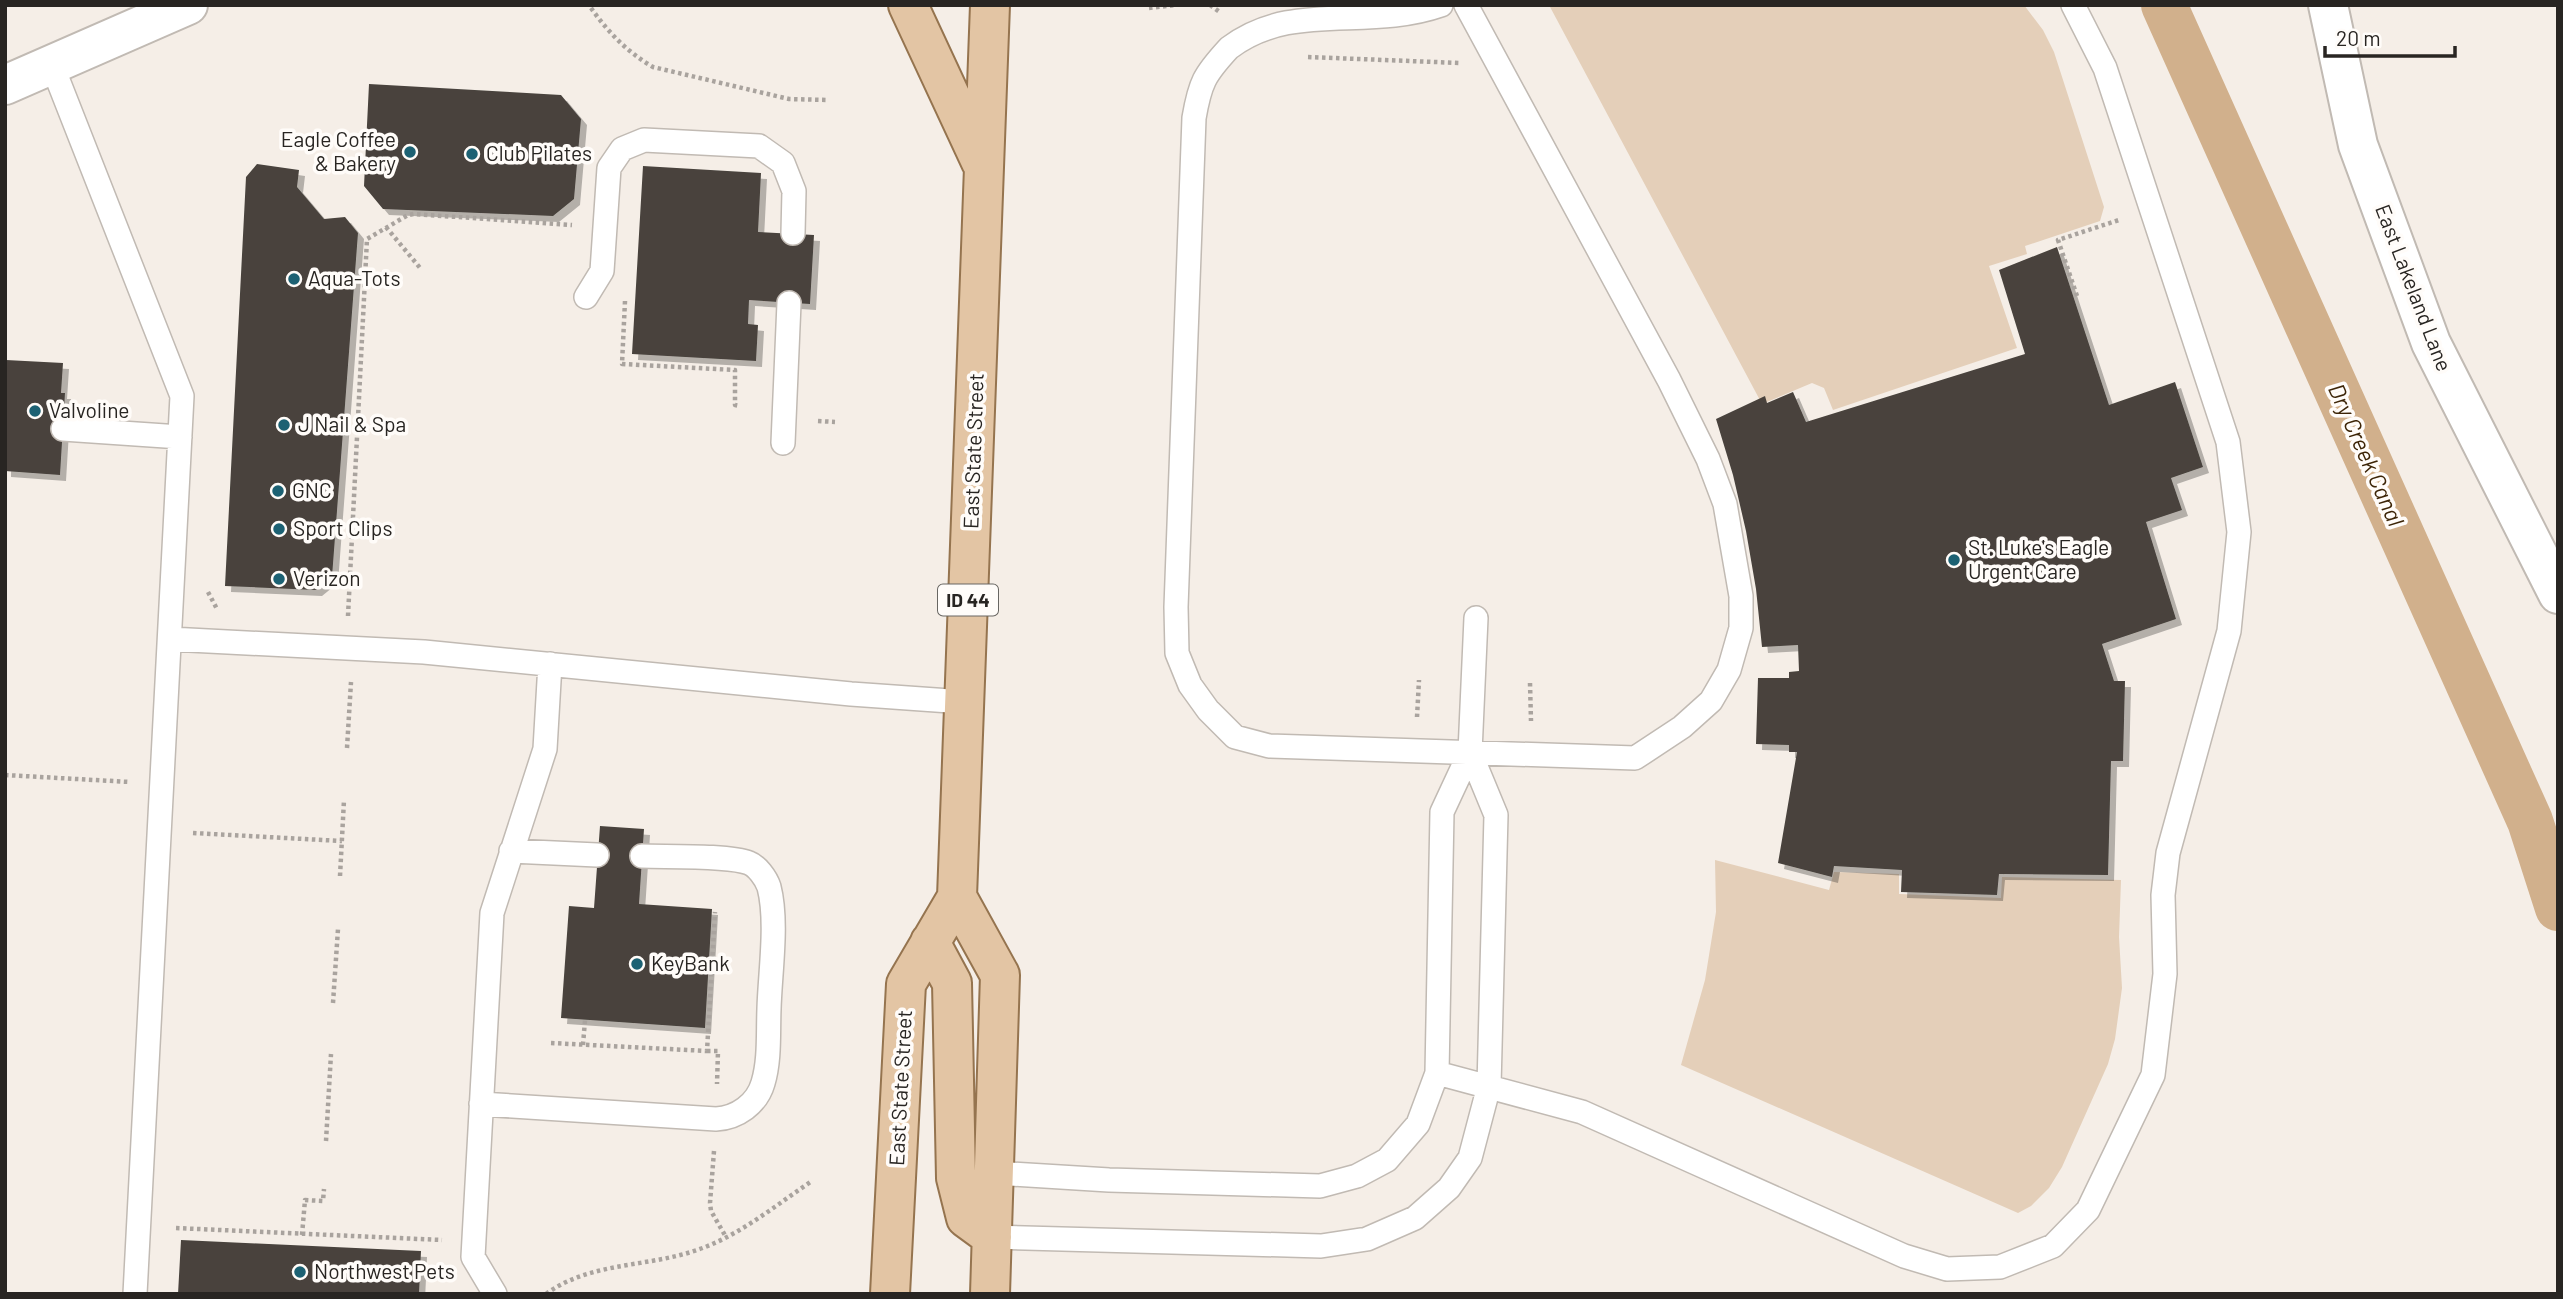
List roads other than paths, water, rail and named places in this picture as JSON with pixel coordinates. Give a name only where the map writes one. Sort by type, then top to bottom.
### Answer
[{"type":"main road","points":[[908,5],[984,168]]},
{"type":"main road","name":"East State Street","points":[[890,1294],[906,984],[957,897],[990,5]]},
{"type":"main road","points":[[957,897],[1000,975],[990,1294]]},
{"type":"main road","points":[[930,942],[952,983],[956,1178],[966,1218],[992,1237]]},
{"type":"street","points":[[5,85],[188,5]]},
{"type":"street","name":"East Lakeland Lane","points":[[2328,5],[2358,145],[2431,343],[2558,594]]},
{"type":"lane","points":[[1441,5],[1406,12],[1298,11],[1265,20],[1241,36],[1216,62],[1200,85],[1194,118],[1176,607],[1177,653],[1190,685],[1208,710],[1235,737],[1269,746],[1635,758],[1682,727],[1710,701],[1729,670],[1741,628],[1741,596],[1724,504],[1707,458],[1669,380],[1466,5]]},
{"type":"lane","points":[[1437,1073],[1582,1112],[1904,1256],[1947,1269],[2000,1267],[2053,1246],[2088,1210],[2153,1075],[2165,974],[2163,895],[2168,853],[2229,631],[2239,532],[2228,442],[2105,68],[2073,5]]},
{"type":"lane","points":[[52,65],[183,396],[135,1294]]},
{"type":"lane","points":[[586,297],[602,271],[609,168],[622,149],[644,140],[759,146],[783,163],[787,172],[794,191],[793,233]]},
{"type":"lane","points":[[783,443],[789,303]]},
{"type":"lane","points":[[63,429],[180,438]]},
{"type":"lane","points":[[994,1173],[1320,1186],[1357,1176],[1387,1160],[1418,1124],[1437,1073],[1442,812],[1471,752],[1476,618]]},
{"type":"lane","points":[[170,639],[424,652],[837,693],[964,702]]},
{"type":"lane","points":[[495,1294],[474,1257],[492,913],[545,749],[551,664]]},
{"type":"lane","points":[[992,1237],[1321,1246],[1367,1239],[1415,1217],[1449,1188],[1470,1158],[1489,1086],[1496,815],[1471,752]]},
{"type":"lane","points":[[512,851],[597,855]]},
{"type":"lane","points":[[481,1104],[724,1119],[738,1114],[754,1101],[763,1084],[767,1054],[773,922],[769,885],[760,871],[748,862],[642,856]]},
{"type":"waterway","name":"Dry Creek Canal","points":[[2164,5],[2530,821],[2558,908]]},
{"type":"place","name":"Eagle Coffee & Bakery","points":[[410,152]]},
{"type":"place","name":"Club Pilates","points":[[472,154]]},
{"type":"place","name":"Aqua-Tots","points":[[294,279]]},
{"type":"place","name":"Valvoline","points":[[35,411]]},
{"type":"place","name":"J Nail & Spa","points":[[284,425]]},
{"type":"place","name":"GNC","points":[[278,491]]},
{"type":"place","name":"Sport Clips","points":[[279,529]]},
{"type":"place","name":"St. Luke's Eagle Urgent Care","points":[[1954,560]]},
{"type":"place","name":"Verizon","points":[[279,579]]},
{"type":"place","name":"KeyBank","points":[[637,964]]},
{"type":"place","name":"Northwest Pets","points":[[300,1272]]}]
